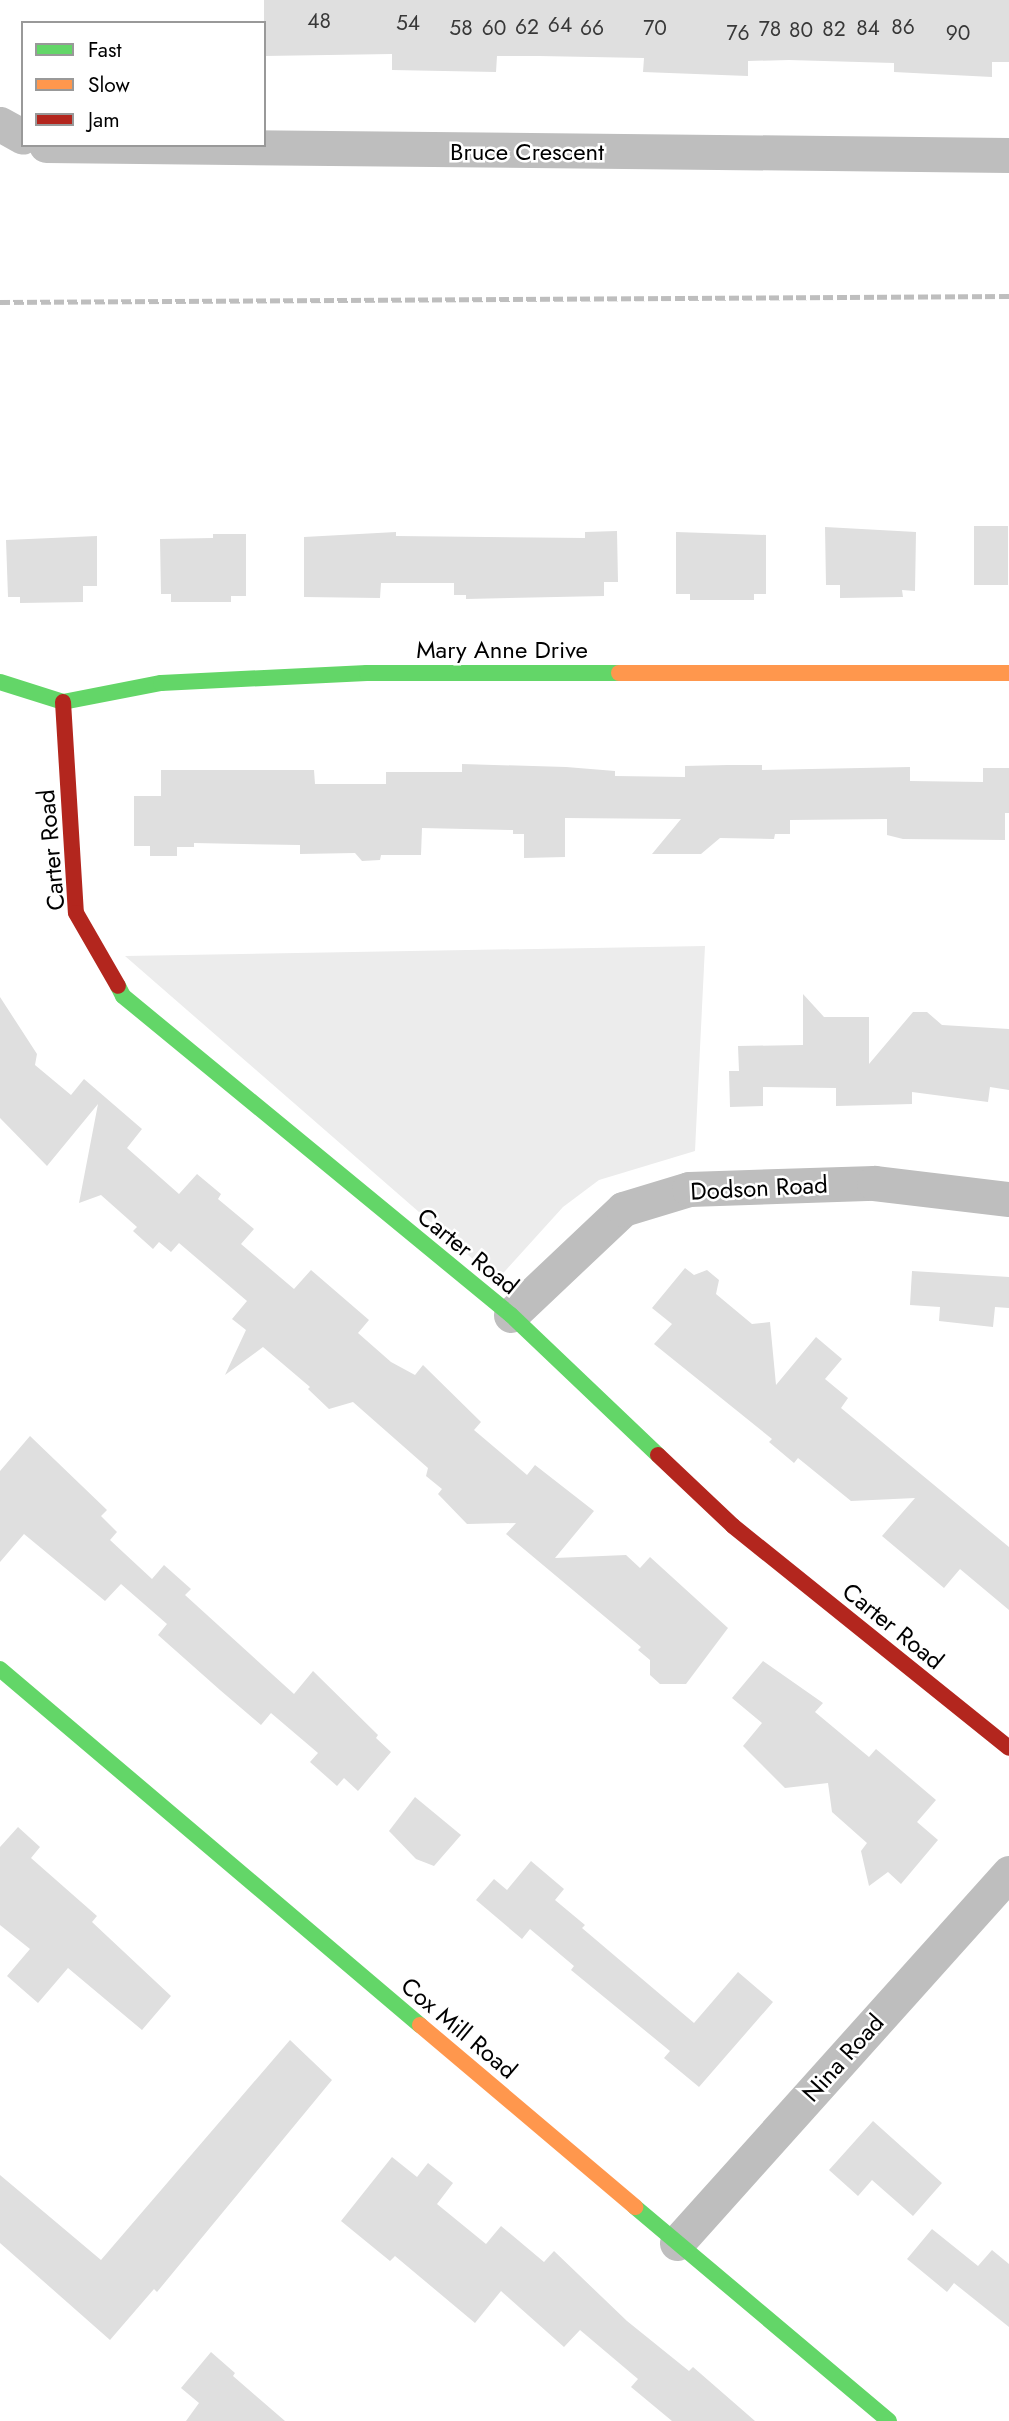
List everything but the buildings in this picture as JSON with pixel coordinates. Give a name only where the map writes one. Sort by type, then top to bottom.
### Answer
[{"type":"street","points":[[0,124],[21,136]]},
{"type":"street","name":"Bruce Crescent","points":[[239,147],[1009,155]]},
{"type":"street","name":"Mary Anne Drive","points":[[0,682],[63,702],[161,683],[367,673],[1009,673]]},
{"type":"street","name":"Carter Road","points":[[63,702],[76,913],[122,996],[511,1315],[733,1526],[1009,1748]]},
{"type":"street","name":"Dodson Road","points":[[511,1315],[623,1209],[689,1189],[874,1183],[1009,1199]]},
{"type":"street","name":"Cox Mill Road","points":[[0,1669],[889,2421]]},
{"type":"street","name":"Nina Road","points":[[677,2243],[1009,1873]]},
{"type":"shaded area","points":[[705,946],[695,1151],[599,1180],[563,1207],[497,1280],[125,956]]},
{"type":"railway","points":[[0,302],[1009,296]]},
{"type":"traffic: fast","points":[[0,682],[63,702],[161,683],[367,673],[619,673]]},
{"type":"traffic: fast","points":[[118,986],[123,996],[511,1315],[658,1455]]},
{"type":"traffic: fast","points":[[0,1669],[420,2025]]},
{"type":"traffic: fast","points":[[635,2207],[889,2421]]},
{"type":"traffic: slow","points":[[619,673],[1009,673]]},
{"type":"traffic: slow","points":[[420,2025],[635,2207]]},
{"type":"traffic: jam","points":[[63,702],[76,913],[118,986]]},
{"type":"traffic: jam","points":[[658,1455],[733,1526],[1009,1748]]}]
